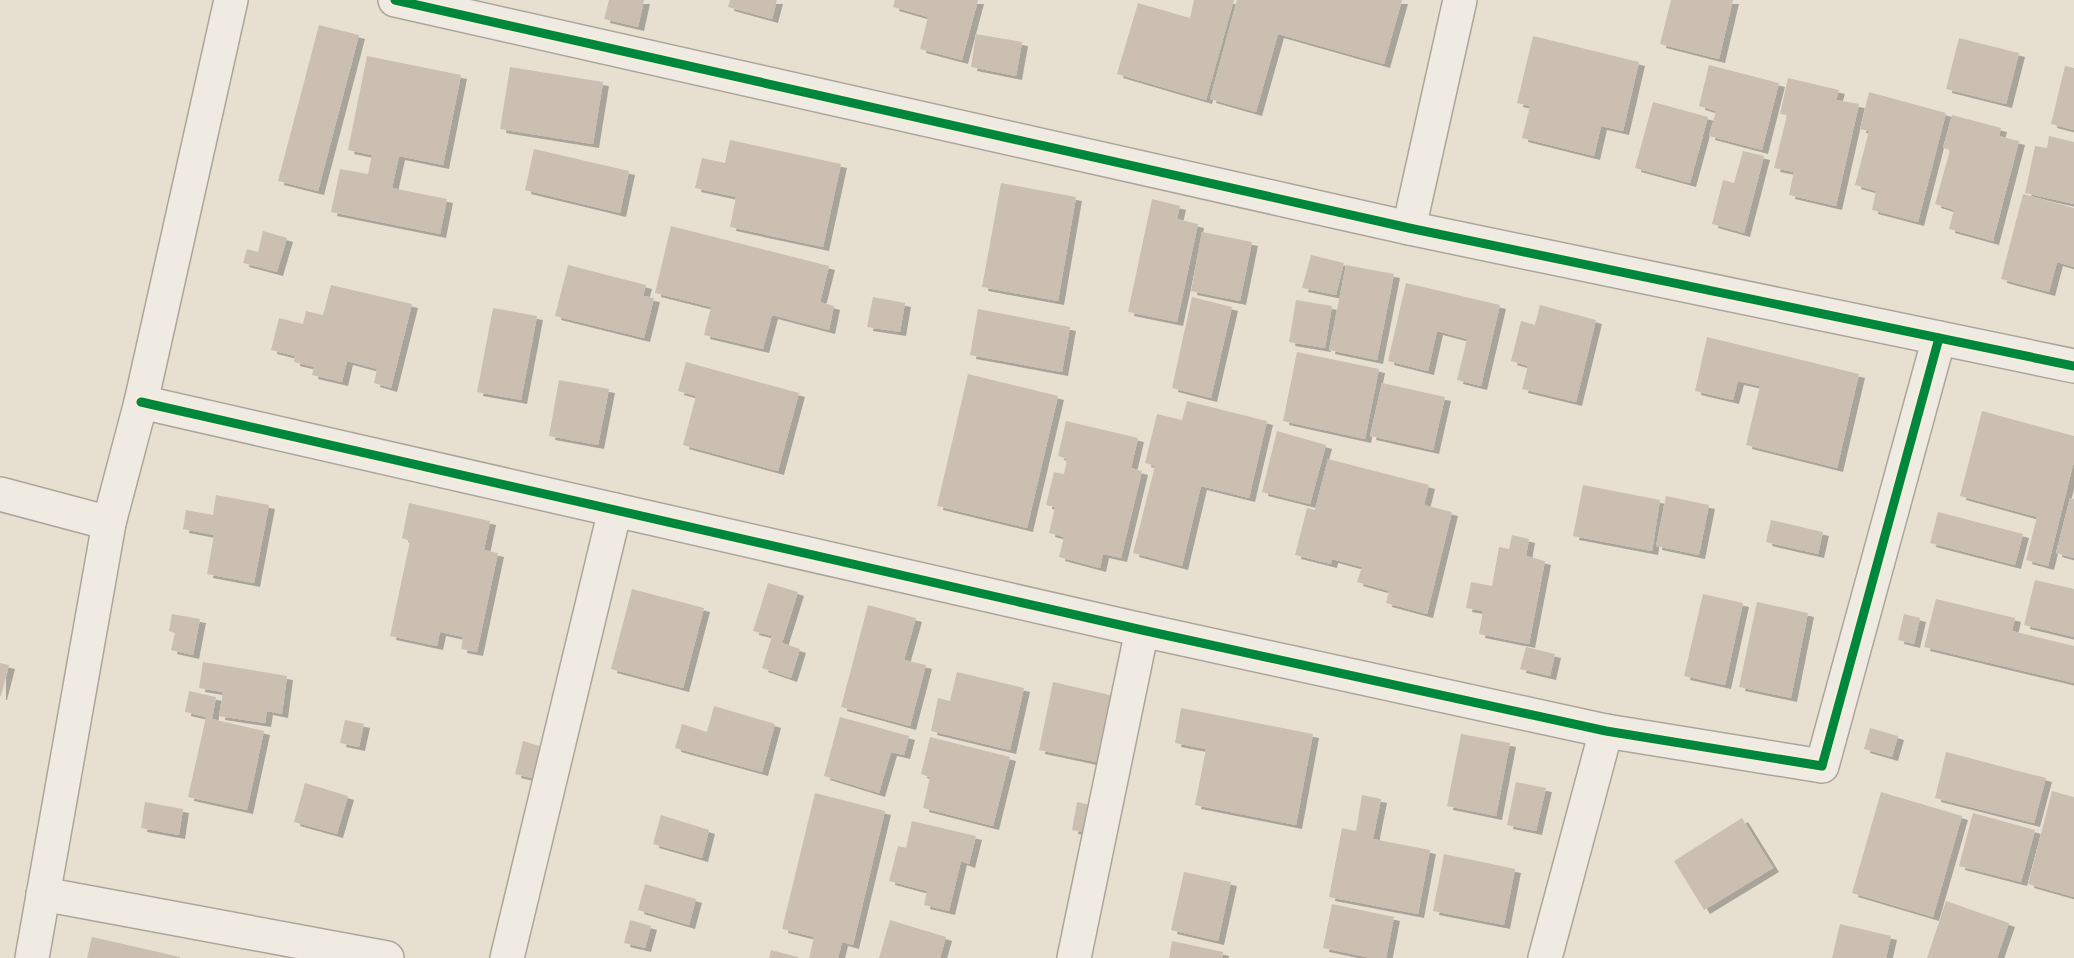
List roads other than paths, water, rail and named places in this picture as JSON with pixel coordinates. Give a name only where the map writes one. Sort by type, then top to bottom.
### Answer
[{"type":"street","points":[[32,958],[109,523],[141,402],[231,0]]},
{"type":"street","points":[[395,0],[1409,228],[2074,366]]},
{"type":"street","points":[[1409,228],[1460,0]]},
{"type":"street","points":[[141,402],[1142,630],[1606,731],[1822,766],[1939,338]]},
{"type":"street","points":[[0,494],[109,523]]},
{"type":"street","points":[[507,958],[615,510]]},
{"type":"street","points":[[1074,958],[1142,630]]},
{"type":"street","points":[[1545,958],[1606,731]]},
{"type":"street","points":[[43,894],[387,958]]}]
